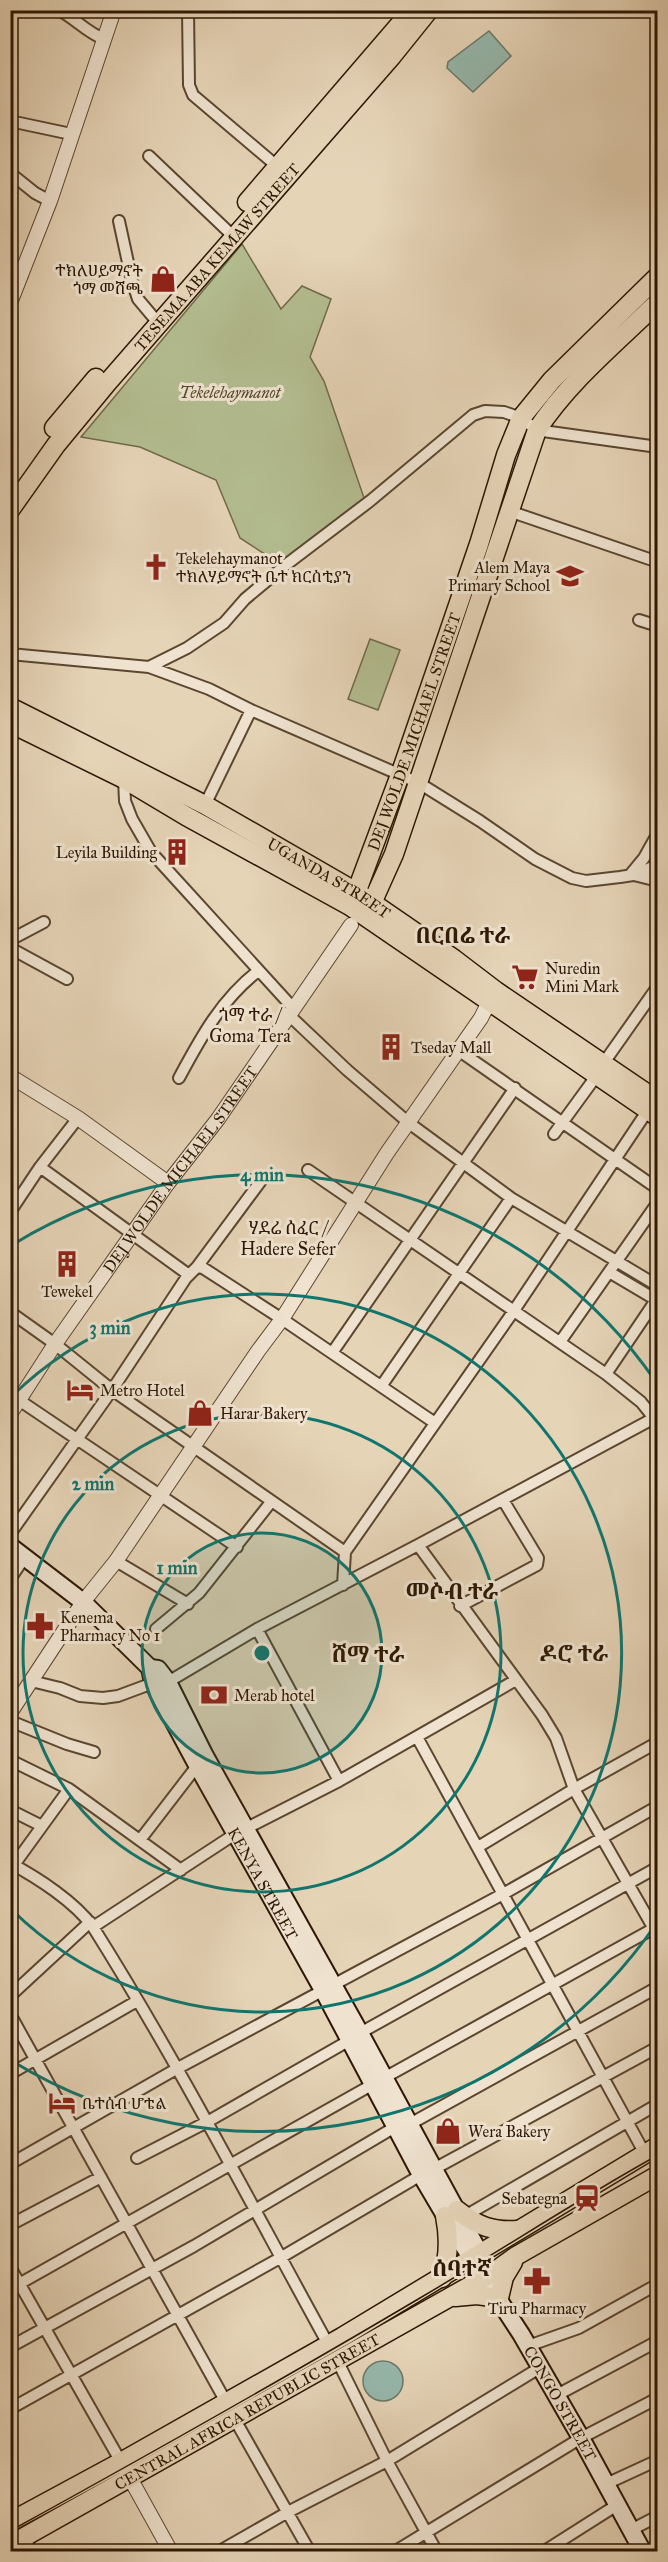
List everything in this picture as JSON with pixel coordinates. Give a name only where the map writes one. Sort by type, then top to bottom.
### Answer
[{"type":"main road","name":"TESEMA ABA KEMAW STREET","points":[[229,232],[278,167],[412,10]]},
{"type":"main road","name":"TESEMA ABA KEMAW STREET","points":[[10,490],[229,232],[392,56],[429,10]]},
{"type":"main road","name":"DEJ WOLDE MICHAEL STREET","points":[[354,899],[400,775],[508,448],[521,418],[552,381],[657,276]]},
{"type":"main road","name":"DEJ WOLDE MICHAEL STREET","points":[[364,915],[394,854],[537,429],[549,411],[657,302]]},
{"type":"main road","name":"TESEMA ABA KEMAW STREET","points":[[10,510],[52,441]]},
{"type":"main road","points":[[450,626],[468,636]]},
{"type":"main road","name":"UGANDA STREET","points":[[10,707],[205,805],[354,899],[364,915],[492,997],[654,1109]]},
{"type":"main road","name":"UGANDA STREET","points":[[10,723],[124,779],[186,816],[354,899]]},
{"type":"main road","points":[[10,1546],[83,1602],[157,1678]]},
{"type":"main road","name":"KENYA STREET","points":[[157,1678],[428,2172],[456,2214]]},
{"type":"main road","name":"CENTRAL AFRICA REPUBLIC STREET","points":[[22,2545],[125,2470],[230,2410],[328,2344],[442,2278],[651,2150]]},
{"type":"main road","name":"CENTRAL AFRICA REPUBLIC STREET","points":[[230,2410],[338,2360],[447,2298],[492,2285],[516,2256],[657,2175]]},
{"type":"main road","points":[[442,2278],[447,2258],[448,2231],[456,2214],[488,2229],[499,2231],[519,2229]]},
{"type":"main road","name":"CONGO STREET","points":[[456,2214],[476,2257],[557,2395],[643,2552]]},
{"type":"main road","points":[[447,2298],[477,2295],[504,2277],[516,2256]]},
{"type":"main road","name":"CENTRAL AFRICA REPUBLIC STREET","points":[[11,2519],[125,2470]]},
{"type":"street","points":[[59,10],[73,18],[90,34],[104,39]]},
{"type":"street","points":[[10,303],[16,272],[50,201],[114,10]]},
{"type":"street","points":[[188,10],[189,85],[193,95],[278,167]]},
{"type":"street","points":[[10,121],[71,134]]},
{"type":"street","points":[[149,156],[229,232]]},
{"type":"street","points":[[10,173],[35,193],[50,201]]},
{"type":"street","points":[[119,221],[138,299],[155,320]]},
{"type":"street","points":[[552,381],[567,392]]},
{"type":"street","points":[[149,668],[187,648],[224,624],[245,599],[370,501],[473,415],[491,410],[521,418],[537,429],[657,447]]},
{"type":"street","points":[[509,511],[657,562]]},
{"type":"street","points":[[639,620],[657,626]]},
{"type":"street","points":[[10,654],[149,668],[209,689],[251,710],[419,783],[555,872],[586,881],[632,875],[657,865]]},
{"type":"street","points":[[205,805],[251,710]]},
{"type":"street","points":[[124,779],[125,801],[151,852],[292,1012],[347,1070],[409,1122],[511,1198],[657,1286]]},
{"type":"street","points":[[632,875],[645,858],[657,833]]},
{"type":"street","points":[[632,875],[657,881]]},
{"type":"street","name":"DEJ WOLDE MICHAEL STREET","points":[[10,1414],[15,1397],[364,915]]},
{"type":"street","points":[[10,940],[44,922]]},
{"type":"street","points":[[10,948],[67,979]]},
{"type":"street","points":[[179,1078],[207,1027],[221,1007],[241,984],[258,971]]},
{"type":"street","points":[[554,1134],[657,986]]},
{"type":"street","points":[[10,1713],[83,1602],[116,1561],[282,1318],[409,1122],[481,1018],[492,997]]},
{"type":"street","points":[[458,1050],[657,1189]]},
{"type":"street","points":[[12,1081],[78,1118],[168,1183]]},
{"type":"street","points":[[332,1353],[514,1089]]},
{"type":"street","points":[[343,1585],[345,1552],[513,1311],[613,1159],[654,1109]]},
{"type":"street","points":[[10,1212],[40,1167],[78,1118]]},
{"type":"street","points":[[40,1167],[131,1235],[193,1271],[203,1268],[282,1318],[435,1423]]},
{"type":"street","points":[[31,1681],[80,1696],[103,1698],[118,1696],[343,1585],[656,1418],[641,1402],[606,1374],[308,1170]]},
{"type":"street","points":[[10,1534],[193,1271],[263,1178]]},
{"type":"street","points":[[382,1385],[511,1198]]},
{"type":"street","points":[[560,1342],[657,1203]]},
{"type":"street","points":[[606,1374],[657,1300],[609,1272]]},
{"type":"street","points":[[10,1312],[55,1344],[112,1390],[345,1552]]},
{"type":"street","points":[[15,1397],[237,1547]]},
{"type":"street","points":[[460,1606],[537,1564],[538,1558],[503,1500]]},
{"type":"street","points":[[156,1629],[188,1604],[237,1547],[271,1502]]},
{"type":"street","points":[[15,2287],[378,2081],[656,1930],[574,1789],[556,1738],[418,1545]]},
{"type":"street","points":[[10,1579],[25,1557]]},
{"type":"street","points":[[116,1561],[188,1604]]},
{"type":"street","points":[[257,1629],[339,1781]]},
{"type":"street","points":[[10,1996],[92,1925],[182,1870],[240,1831],[339,1781],[516,1680]]},
{"type":"street","points":[[10,1721],[67,1744],[94,1752]]},
{"type":"street","points":[[417,1737],[627,2121],[651,2150]]},
{"type":"street","points":[[478,1847],[574,1789],[657,1743]]},
{"type":"street","points":[[10,1760],[69,1789],[182,1870]]},
{"type":"street","points":[[140,1840],[201,1761]]},
{"type":"street","points":[[69,1789],[12,1866],[67,1901],[92,1925],[178,2068],[328,2344]]},
{"type":"street","points":[[10,2164],[75,2129],[178,2068],[503,1894],[657,1806]]},
{"type":"street","points":[[10,1810],[42,1826]]},
{"type":"street","points":[[137,2158],[207,2122],[527,1938],[657,1867]]},
{"type":"street","points":[[10,2347],[254,2211],[402,2125],[578,2032],[657,1987]]},
{"type":"street","points":[[10,2074],[136,2001]]},
{"type":"street","points":[[10,2014],[310,2552]]},
{"type":"street","points":[[10,2409],[176,2314],[280,2258],[428,2172],[657,2047]]},
{"type":"street","points":[[456,2214],[657,2104]]},
{"type":"street","points":[[10,2225],[101,2177]]},
{"type":"street","points":[[10,2267],[15,2287],[44,2328],[72,2375],[171,2552]]},
{"type":"street","points":[[528,2346],[579,2328],[657,2284]]},
{"type":"street","points":[[557,2395],[657,2341]]},
{"type":"street","points":[[338,2360],[387,2461],[437,2552]]},
{"type":"street","points":[[218,2552],[288,2511],[387,2461],[541,2367]]},
{"type":"street","points":[[394,2552],[581,2438],[657,2398]]},
{"type":"street","points":[[606,2484],[657,2460]]},
{"type":"street","points":[[543,2552],[617,2505]]},
{"type":"street","points":[[631,2530],[657,2516]]},
{"type":"green space","name":"Tekelehaymanot","points":[[242,244],[281,309],[302,286],[331,299],[310,357],[324,381],[364,498],[280,564],[240,538],[216,480],[140,447],[81,437]]},
{"type":"green space","points":[[370,639],[400,650],[378,710],[348,699]]},
{"type":"water","points":[[489,31],[511,56],[473,92],[447,68],[448,62]]},
{"type":"water","points":[[383,2361],[397,2367],[403,2381],[397,2395],[383,2401],[369,2395],[363,2381],[369,2367]]},
{"type":"tram line","points":[[10,2531],[318,2357],[658,2155]]},
{"type":"place","name":"ተክለሀይማኖት ጎማ መሸጫ","points":[[163,279]]},
{"type":"place","name":"Tekelehaymanot ተክለሃይማኖት ቤተ ክርስቲያን","points":[[156,567]]},
{"type":"place","name":"Alem Maya Primary School","points":[[570,576]]},
{"type":"place","name":"Leyila Building","points":[[177,852]]},
{"type":"place","name":"Nuredin Mini Mark","points":[[525,977]]},
{"type":"place","name":"Tseday Mall","points":[[391,1047]]},
{"type":"place","name":"Tewekel","points":[[67,1264]]},
{"type":"place","name":"Metro Hotel","points":[[80,1390]]},
{"type":"place","name":"Harar Bakery","points":[[200,1413]]},
{"type":"place","name":"Kenema Pharmacy No 1","points":[[40,1626]]},
{"type":"place","name":"Merab hotel","points":[[214,1695]]},
{"type":"place","name":"ቤተሰብ ሆቴል","points":[[62,2103]]},
{"type":"place","name":"Wera Bakery","points":[[448,2131]]},
{"type":"place","name":"Sebategna","points":[[587,2198]]},
{"type":"place","name":"Tiru Pharmacy","points":[[537,2281]]},
{"type":"district","name":"በርበሬ ተራ","points":[[463,935]]},
{"type":"district","name":"ጎማ ተራ / Goma Tera","points":[[250,1025]]},
{"type":"district","name":"ሃደሬ ሰፈር / Hadere Sefer","points":[[288,1238]]},
{"type":"district","name":"መሶብ ተራ","points":[[452,1591]]},
{"type":"district","name":"ዶሮ ተራ","points":[[574,1653]]},
{"type":"district","name":"ሸማ ተራ","points":[[368,1654]]},
{"type":"district","name":"ሰባተኛ","points":[[462,2268]]}]
